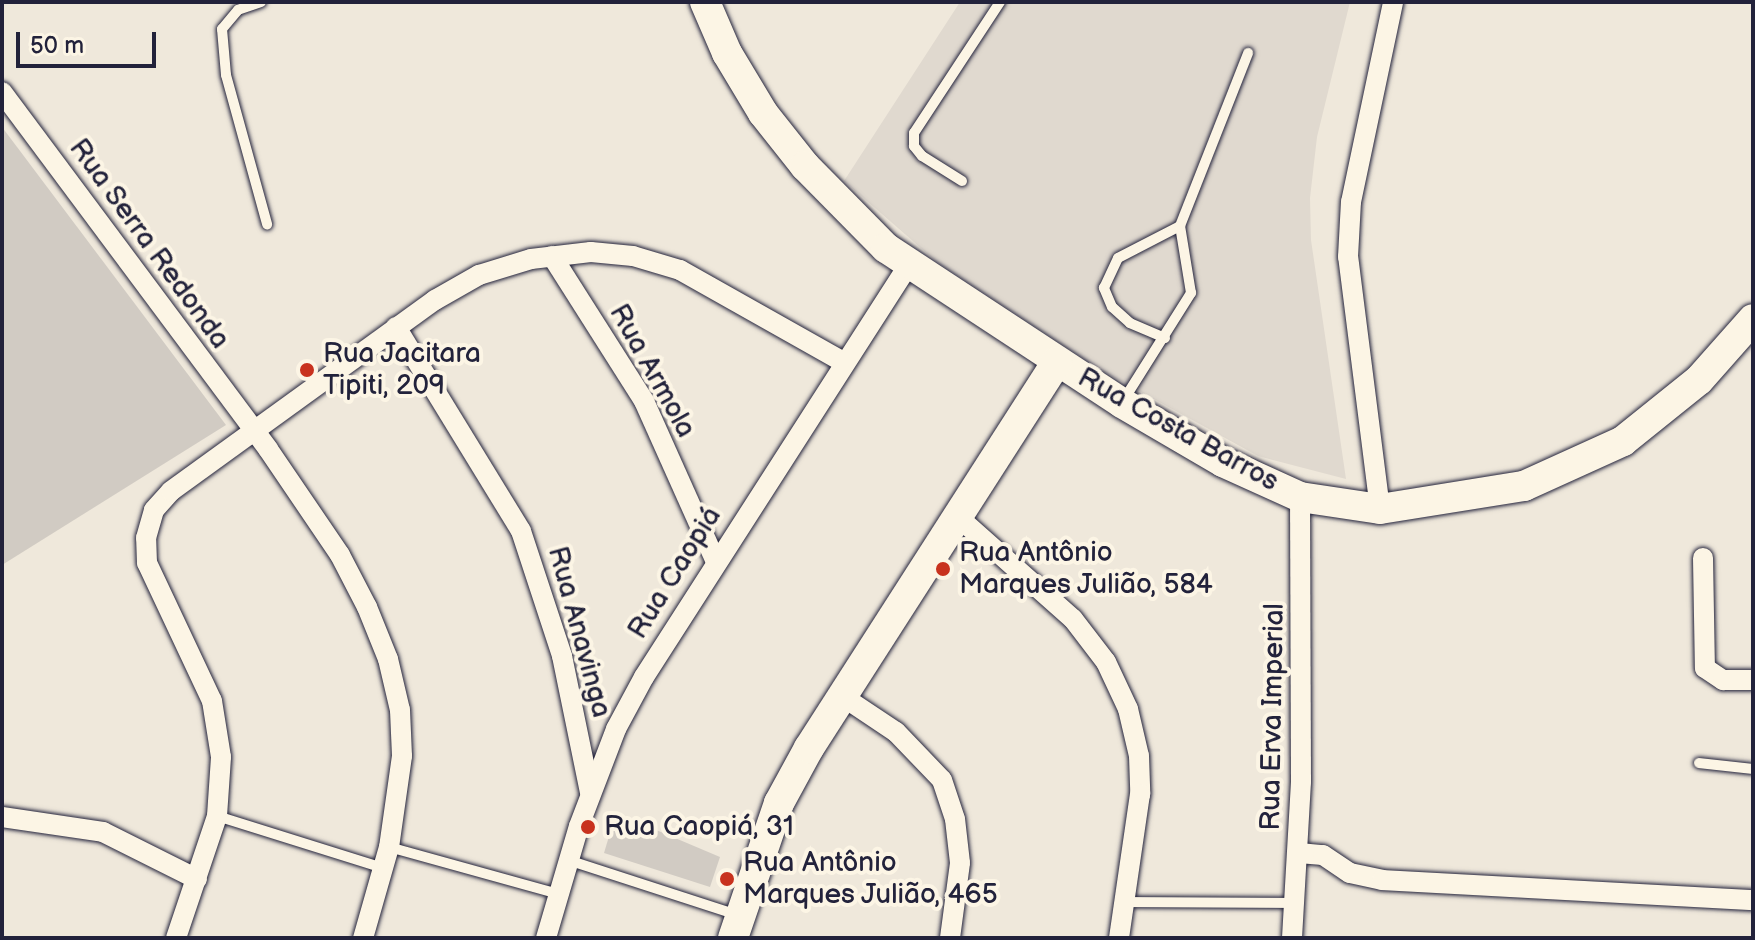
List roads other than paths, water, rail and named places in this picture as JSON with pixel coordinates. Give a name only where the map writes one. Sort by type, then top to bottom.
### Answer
[{"type":"main road","name":"Rua Costa Barros","points":[[705,2],[727,53],[763,113],[847,212],[908,266],[1122,403],[1223,462],[1300,497],[1380,509],[1524,486],[1623,441],[1699,380],[1753,319]]},
{"type":"main road","points":[[736,927],[779,803],[842,696],[1057,362]]},
{"type":"street","points":[[1380,509],[1348,257],[1351,202],[1393,2]]},
{"type":"street","name":"Rua Serra Redonda","points":[[2,92],[252,428],[340,555],[388,659],[400,710],[402,756],[389,847],[363,938]]},
{"type":"street","points":[[176,938],[217,816],[218,725],[203,680],[155,585],[146,538],[154,510],[171,491],[252,428],[396,327],[479,275],[552,256],[633,256],[680,270],[843,362]]},
{"type":"street","name":"Rua Armola","points":[[552,256],[644,401],[715,560]]},
{"type":"street","name":"Rua Caopiá","points":[[546,938],[568,860],[616,729],[715,560],[908,266]]},
{"type":"street","name":"Rua Anavinga","points":[[396,327],[521,531],[562,656],[591,795]]},
{"type":"street","name":"Rua Erva Imperial","points":[[1292,938],[1299,853],[1300,497]]},
{"type":"street","points":[[957,516],[1073,619],[1106,662],[1128,709],[1139,756],[1140,794],[1119,938]]},
{"type":"street","points":[[1703,558],[1705,668],[1723,680],[1753,680]]},
{"type":"street","points":[[842,696],[896,732],[942,780],[955,819],[960,863],[950,938]]},
{"type":"street","points":[[2,817],[103,832],[197,879]]},
{"type":"street","points":[[1299,853],[1323,855],[1350,873],[1382,880],[1753,900]]},
{"type":"lane","points":[[261,2],[238,10],[222,29],[226,75],[267,224]]},
{"type":"lane","points":[[962,181],[922,156],[914,133],[1000,2]]},
{"type":"lane","points":[[1122,403],[1191,293],[1180,226],[1248,53]]},
{"type":"lane","points":[[1165,338],[1130,323],[1112,307],[1104,288],[1107,273],[1118,258],[1180,226]]},
{"type":"lane","points":[[1699,763],[1753,769]]},
{"type":"lane","points":[[217,816],[383,868]]},
{"type":"lane","points":[[389,847],[558,894]]},
{"type":"lane","points":[[568,860],[736,927]]},
{"type":"lane","points":[[1124,902],[1296,903]]},
{"type":"place","name":"Rua Jacitara Tipiti, 209","points":[[307,370]]},
{"type":"place","name":"Rua Antônio Marques Julião, 584","points":[[943,569]]},
{"type":"place","name":"Rua Caopiá, 31","points":[[588,827]]},
{"type":"place","name":"Rua Antônio Marques Julião, 465","points":[[727,879]]}]
